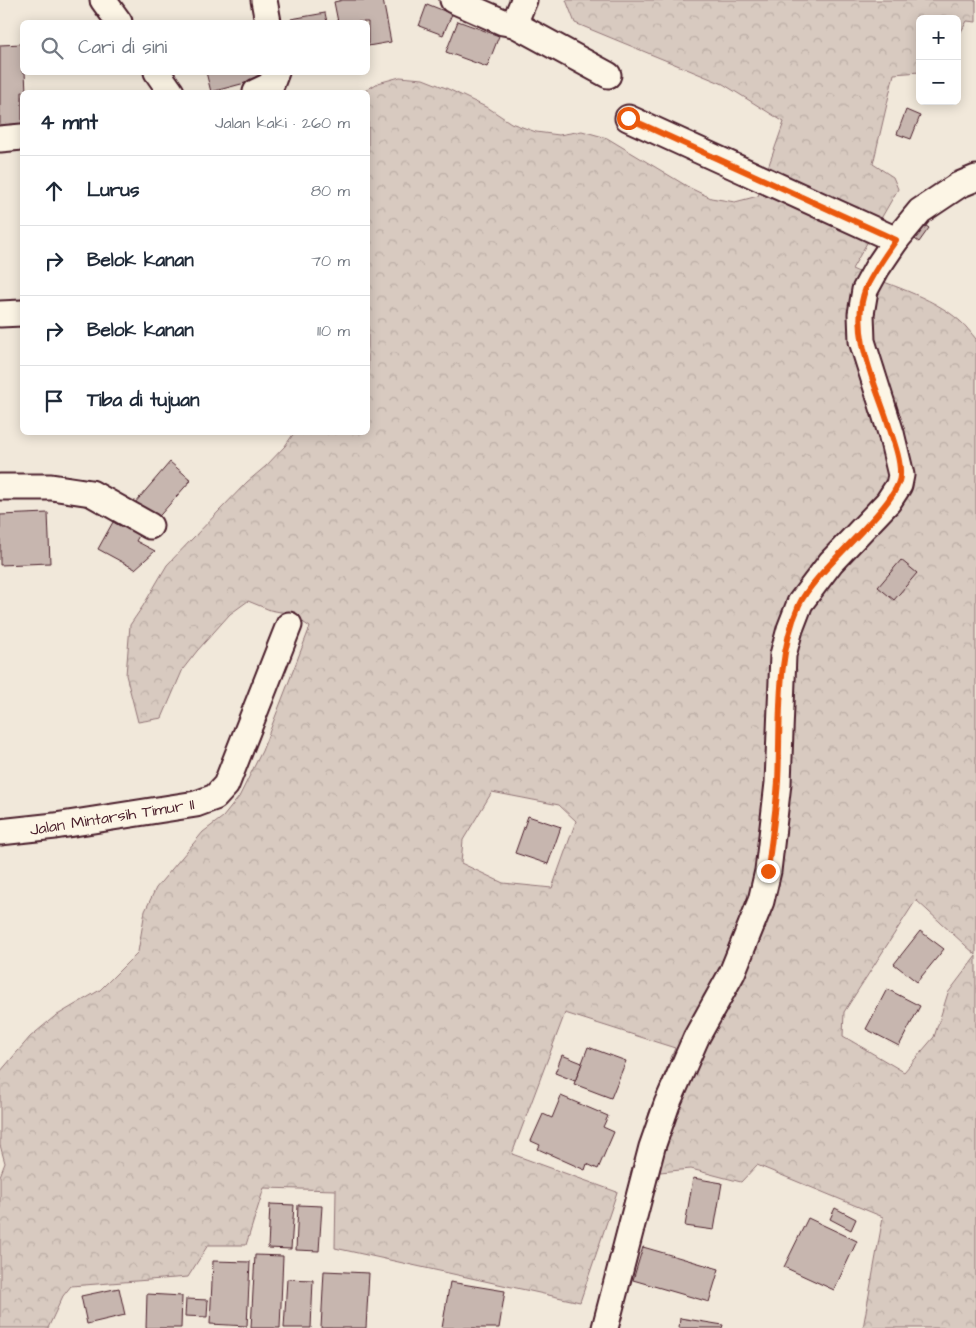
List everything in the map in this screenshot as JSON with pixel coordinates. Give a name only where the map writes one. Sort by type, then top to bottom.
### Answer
[{"type":"street","points":[[103,0],[118,20]]},
{"type":"street","points":[[264,0],[268,20]]},
{"type":"street","points":[[453,0],[503,22],[520,9],[608,75]]},
{"type":"street","points":[[158,75],[170,90]]},
{"type":"street","points":[[260,90],[271,85],[275,75]]},
{"type":"street","points":[[628,118],[896,240]]},
{"type":"street","points":[[0,139],[20,137]]},
{"type":"street","points":[[605,1328],[652,1147],[667,1104],[696,1038],[732,973],[761,901],[768,871],[776,803],[784,655],[790,629],[800,603],[831,562],[888,502],[899,484],[900,468],[891,433],[862,341],[861,314],[865,290],[896,240],[920,212],[959,185],[976,178]]},
{"type":"street","points":[[0,314],[20,313]]},
{"type":"street","points":[[0,487],[51,487],[91,493],[150,526]]},
{"type":"street","name":"Jalan Mintarsih Timur II","points":[[0,832],[55,826],[196,804],[215,798],[226,785],[289,625]]},
{"type":"green space","points":[[566,0],[976,0],[976,22],[967,21],[961,32],[961,15],[916,15],[916,72],[894,74],[873,164],[893,177],[898,189],[852,269],[935,304],[960,321],[976,339],[976,955],[916,900],[844,1012],[843,1036],[904,1072],[934,1037],[948,993],[976,956],[976,1328],[863,1328],[883,1217],[757,1165],[741,1182],[691,1169],[660,1172],[640,1149],[649,1113],[675,1048],[565,1013],[512,1154],[617,1192],[580,1302],[335,1248],[336,1190],[264,1188],[246,1245],[208,1245],[188,1277],[71,1286],[63,1296],[48,1328],[0,1328],[0,1176],[5,1163],[0,1145],[0,1072],[30,1037],[54,1017],[100,990],[138,952],[145,911],[156,888],[203,832],[223,817],[239,797],[262,751],[310,627],[291,614],[270,610],[248,601],[230,614],[183,669],[162,718],[138,722],[126,675],[130,625],[167,565],[247,482],[266,466],[293,435],[370,435],[370,90],[366,90],[378,83],[400,77],[423,79],[490,109],[511,123],[536,132],[559,135],[582,131],[607,138],[690,188],[711,198],[735,202],[758,196],[784,122],[723,84],[575,23]],"holes":[[[492,792],[559,805],[576,821],[552,888],[503,883],[461,863],[463,840]]]},
{"type":"building","points":[[343,0],[383,0],[391,42],[370,46],[370,20],[338,20],[334,2]]},
{"type":"building","points":[[427,4],[452,14],[443,35],[419,26]]},
{"type":"building","points":[[325,13],[327,20],[291,20]]},
{"type":"building","points":[[458,21],[499,36],[487,67],[446,52]]},
{"type":"building","points":[[20,44],[20,75],[25,75],[26,90],[20,90],[20,126],[0,127],[0,45]]},
{"type":"building","points":[[207,75],[263,75],[264,78],[219,90],[210,90]]},
{"type":"building","points":[[906,110],[920,116],[911,139],[897,134]]},
{"type":"building","points":[[919,221],[929,228],[919,242],[909,235]]},
{"type":"building","points":[[170,462],[191,480],[154,522],[134,504]]},
{"type":"building","points":[[48,513],[50,563],[0,565],[0,515]]},
{"type":"building","points":[[123,520],[142,530],[136,541],[155,551],[135,569],[98,549],[113,522],[120,526]]},
{"type":"building","points":[[901,560],[917,573],[894,600],[878,587]]},
{"type":"building","points":[[528,816],[561,827],[548,864],[515,853]]},
{"type":"building","points":[[920,931],[944,949],[917,982],[894,964]]},
{"type":"building","points":[[887,989],[920,1006],[899,1046],[866,1029]]},
{"type":"building","points":[[588,1047],[626,1061],[611,1098],[574,1084]]},
{"type":"building","points":[[562,1055],[582,1063],[575,1081],[555,1073]]},
{"type":"building","points":[[561,1096],[608,1116],[603,1127],[614,1132],[598,1169],[587,1164],[585,1170],[538,1149],[540,1145],[531,1141],[543,1114],[552,1118]]},
{"type":"building","points":[[693,1178],[722,1183],[714,1230],[685,1226]]},
{"type":"building","points":[[270,1204],[294,1205],[291,1249],[268,1248]]},
{"type":"building","points":[[298,1205],[322,1206],[319,1251],[296,1250]]},
{"type":"building","points":[[835,1208],[856,1219],[851,1230],[830,1219]]},
{"type":"building","points":[[808,1218],[857,1241],[834,1290],[784,1267]]},
{"type":"building","points":[[643,1247],[719,1269],[709,1302],[633,1280]]},
{"type":"building","points":[[255,1255],[283,1256],[280,1328],[251,1328]]},
{"type":"building","points":[[213,1261],[250,1262],[247,1326],[210,1324]]},
{"type":"building","points":[[324,1271],[369,1273],[366,1328],[321,1328]]},
{"type":"building","points":[[287,1279],[313,1280],[311,1328],[284,1328]]},
{"type":"building","points":[[450,1282],[505,1291],[499,1328],[442,1328]]},
{"type":"building","points":[[119,1288],[125,1315],[87,1324],[81,1296]]},
{"type":"building","points":[[147,1294],[182,1296],[181,1328],[146,1328]]},
{"type":"building","points":[[186,1299],[208,1300],[207,1317],[185,1316]]},
{"type":"building","points":[[680,1318],[723,1325],[722,1328],[679,1328]]},
{"type":"route","points":[[628,118],[896,240],[865,290],[861,314],[862,341],[891,433],[898,462],[899,484],[888,502],[831,562],[800,603],[790,629],[784,655],[778,783],[768,871]]}]
